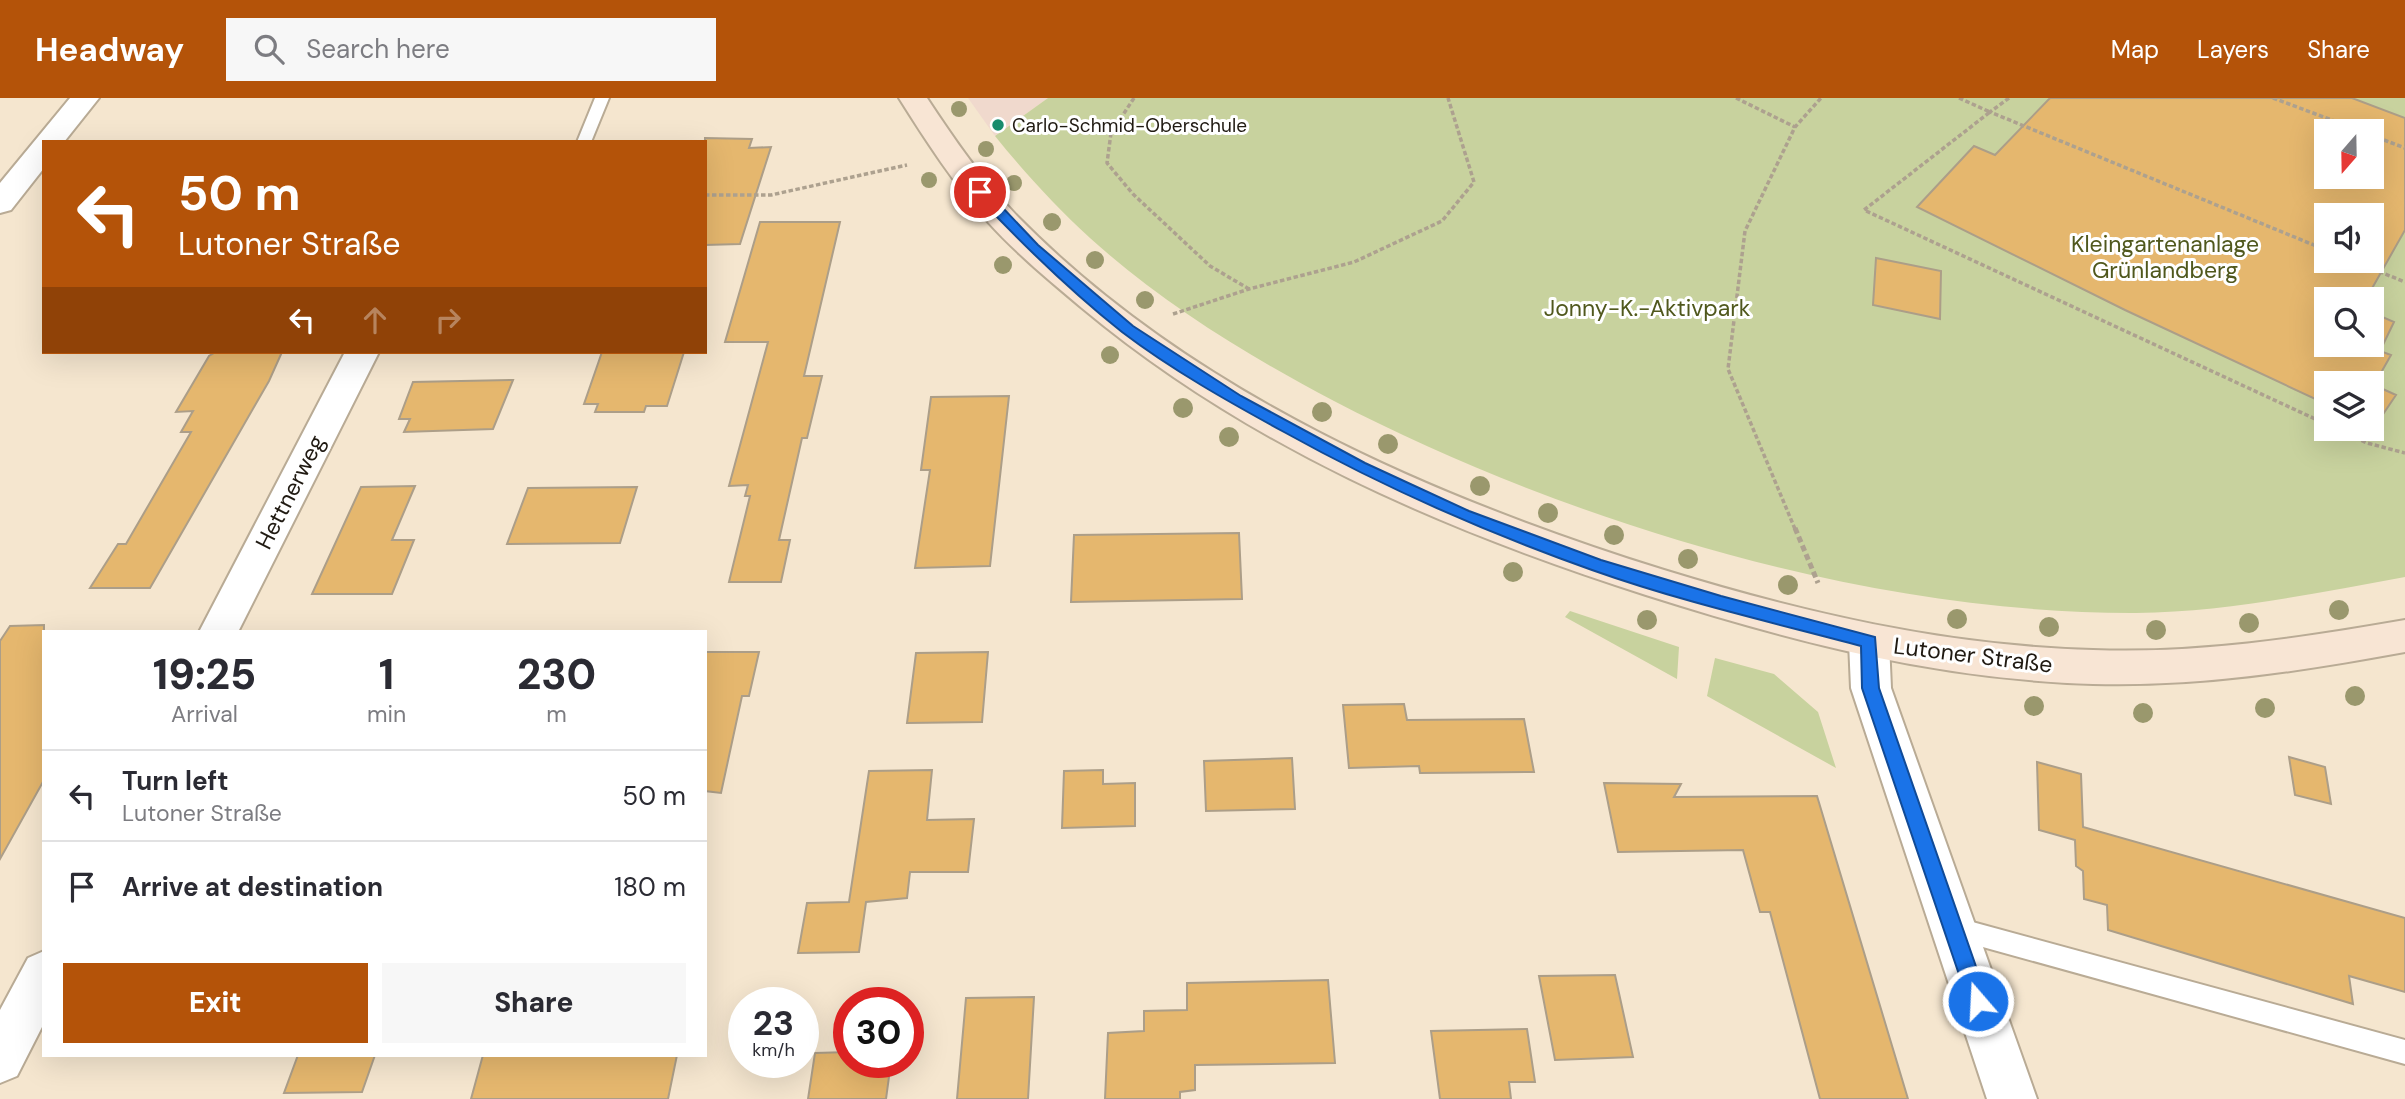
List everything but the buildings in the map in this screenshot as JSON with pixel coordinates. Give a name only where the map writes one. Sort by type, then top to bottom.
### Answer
[{"type":"street","points":[[51,140],[85,98]]},
{"type":"street","name":"Lutoner Straße","points":[[913,98],[992,207],[1033,248],[1128,329],[1192,374],[1258,413],[1409,491],[1598,566],[1869,642],[1938,654],[2023,662],[2154,668],[2252,661],[2405,636]]},
{"type":"street","name":"Hettnerweg","points":[[219,630],[361,354]]},
{"type":"street","points":[[1869,642],[1871,688],[2012,1099]]},
{"type":"street","points":[[0,1059],[42,978]]},
{"type":"lane","points":[[585,140],[602,98]]},
{"type":"lane","points":[[1953,928],[2405,1052]]},
{"type":"path","points":[[1135,98],[1111,133],[1107,163],[1133,194],[1210,265],[1249,289]]},
{"type":"path","points":[[1173,314],[1249,289],[1354,262],[1442,222],[1474,182],[1448,98]]},
{"type":"path","points":[[1736,98],[1795,127]]},
{"type":"path","points":[[1818,583],[1728,369],[1745,231],[1795,127],[1821,98]]},
{"type":"path","points":[[1959,98],[2314,245]]},
{"type":"path","points":[[2009,98],[1864,210],[2314,418]]},
{"type":"path","points":[[2273,98],[2329,119]]},
{"type":"path","points":[[2384,140],[2405,148]]},
{"type":"path","points":[[707,195],[771,195],[907,165]]},
{"type":"path","points":[[2383,273],[2405,282]]},
{"type":"path","points":[[2363,441],[2405,453]]},
{"type":"shaded area","name":"Carlo-Schmid-Oberschule","points":[[968,98],[1048,98],[995,136]]},
{"type":"green space","name":"Jonny-K.-Aktivpark","points":[[1048,98],[2405,98],[2405,577],[2271,601],[2136,613],[2035,609],[1932,597],[1827,579],[1723,553],[1621,522],[1521,486],[1425,445],[1334,401],[1270,366],[1146,285],[1064,214],[995,136]]},
{"type":"green space","points":[[1570,611],[1679,647],[1677,679],[1565,617]]},
{"type":"green space","points":[[1715,658],[1774,674],[1818,712],[1836,768],[1707,696]]},
{"type":"place","name":"Carlo-Schmid-Oberschule","points":[[998,125]]},
{"type":"route","points":[[980,192],[1033,248],[1128,329],[1192,374],[1359,467],[1464,515],[1598,566],[1721,603],[1869,642],[1871,688],[1978,1001]]},
{"type":"park label","name":"Kleingartenanlage Grünlandberg","points":[[2165,257]]}]
